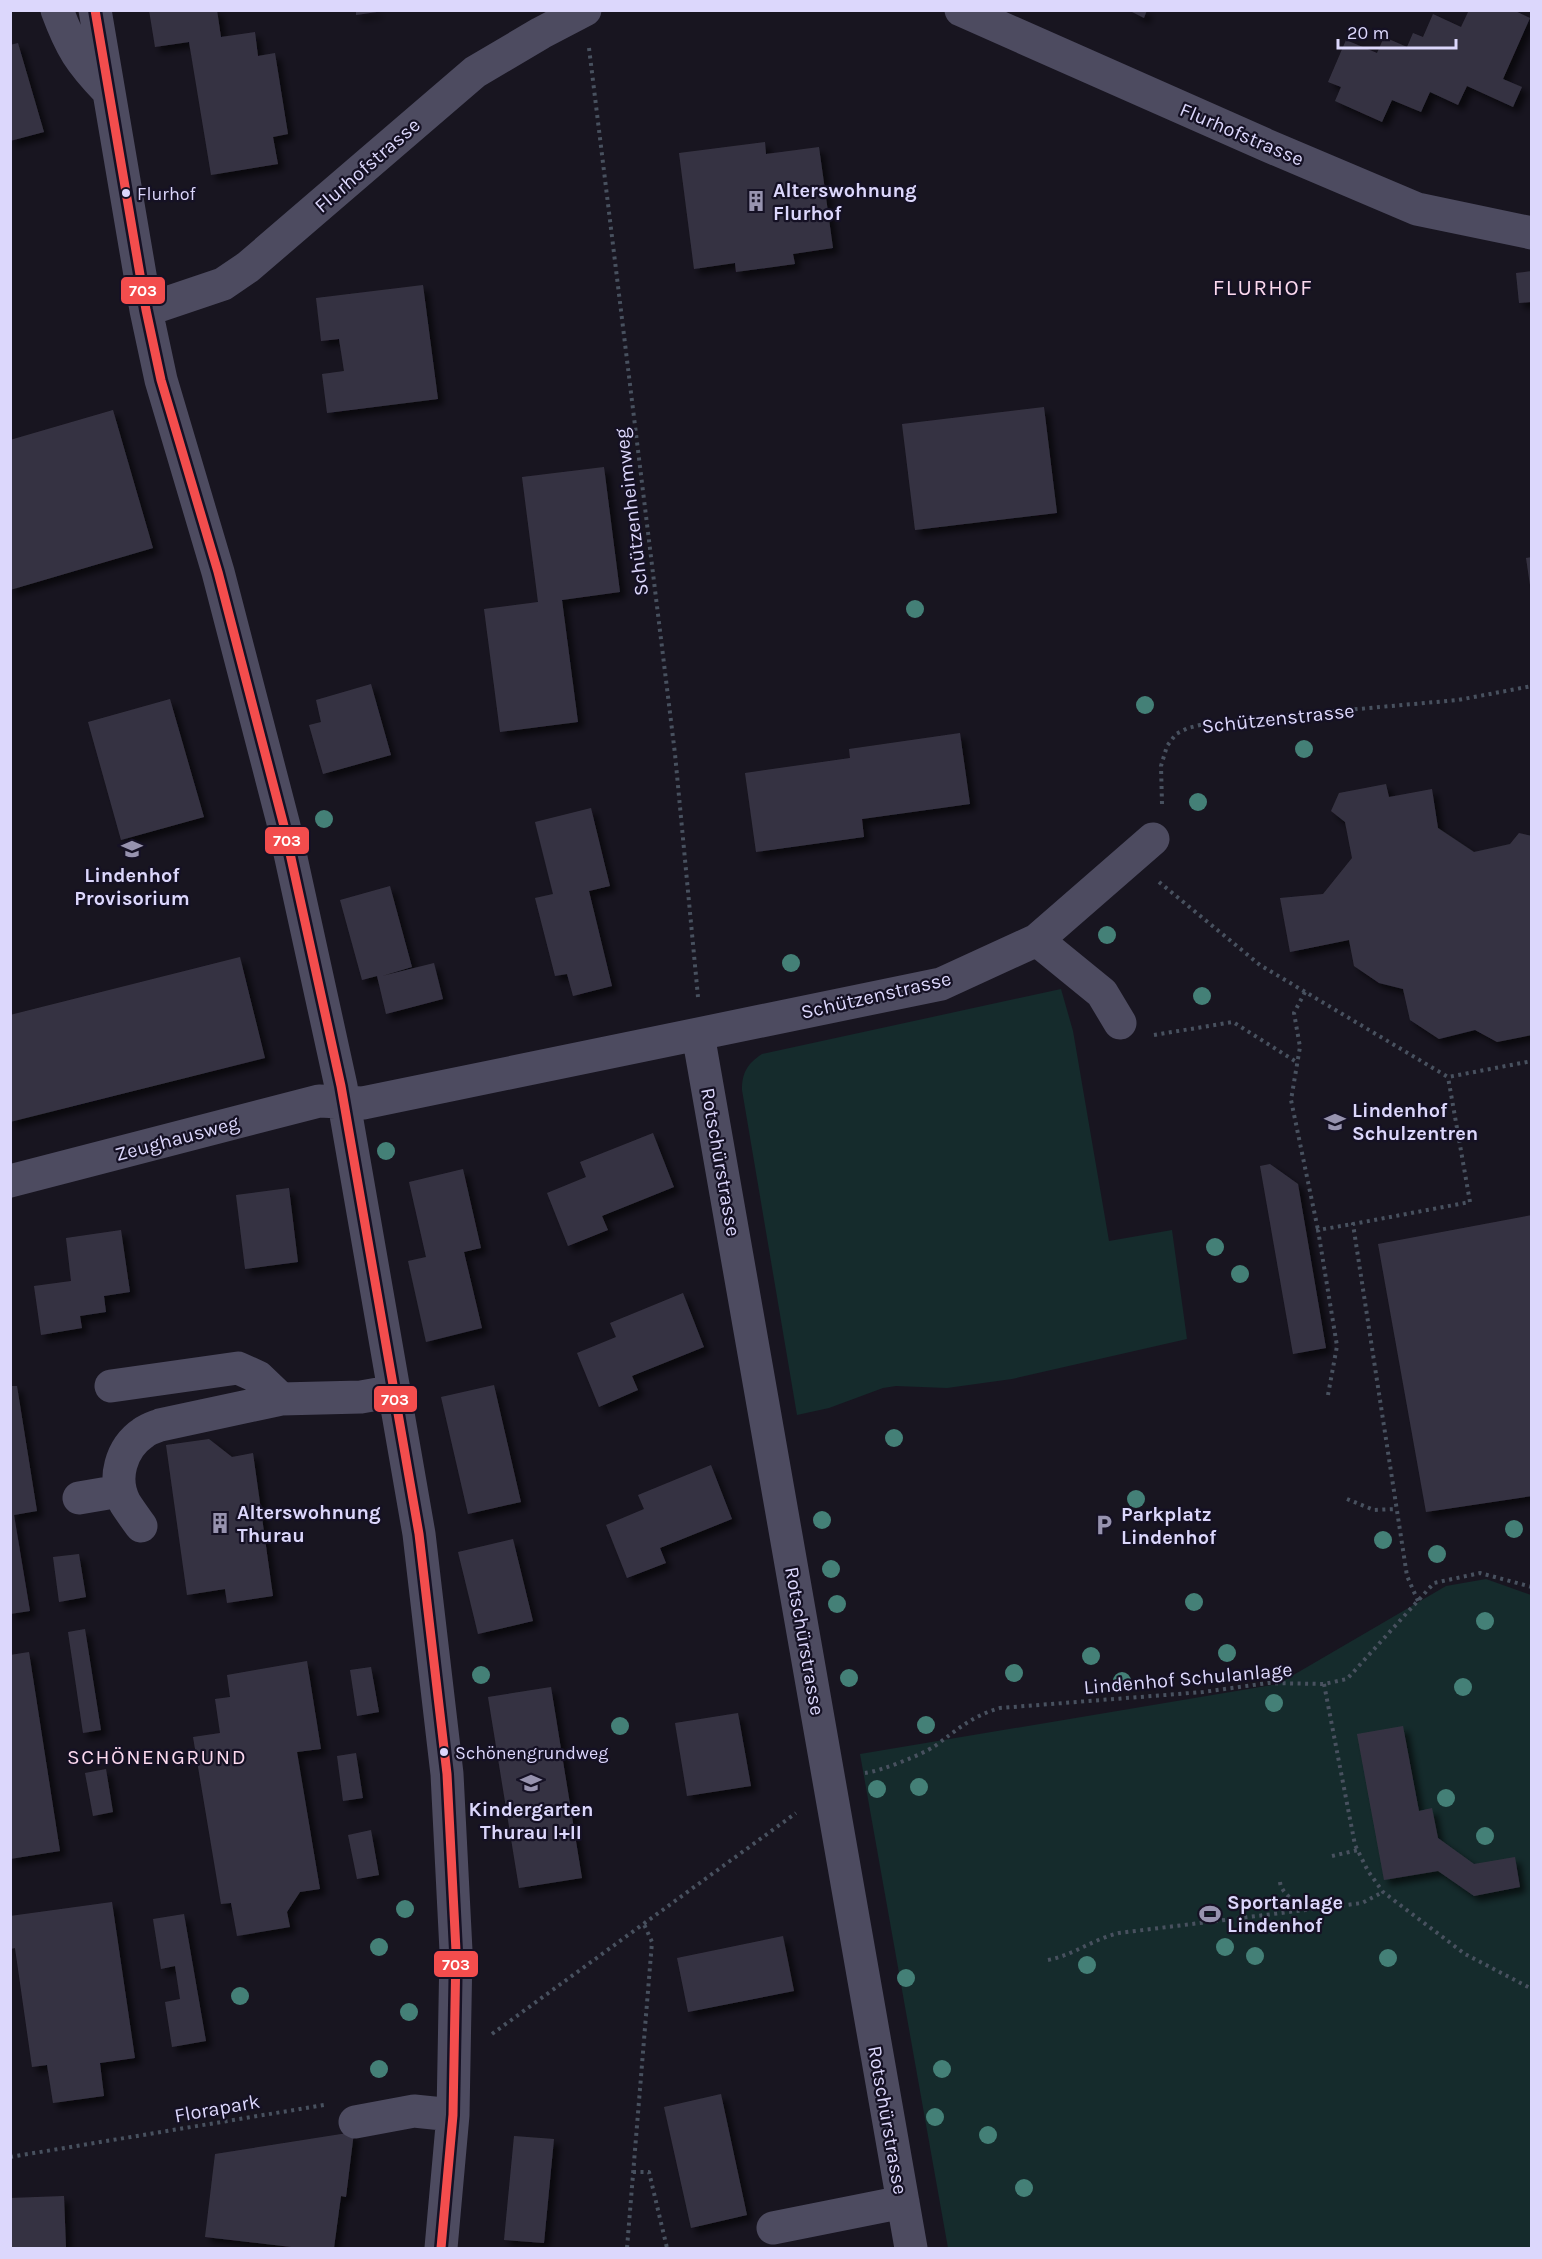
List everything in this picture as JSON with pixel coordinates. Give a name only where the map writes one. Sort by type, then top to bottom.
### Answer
[{"type":"street","points":[[57,10],[70,45],[87,69],[108,91]]},
{"type":"street","points":[[95,10],[146,310],[161,380],[218,572],[284,825],[344,1102],[419,1534],[447,1774],[456,1951],[453,2115],[441,2248]]},
{"type":"street","name":"Flurhofstrasse","points":[[146,310],[223,284],[239,273],[475,72],[585,10]]},
{"type":"street","name":"Flurhofstrasse","points":[[961,10],[1266,145],[1417,208],[1532,233]]},
{"type":"street","name":"Schützenstrasse","points":[[344,1102],[363,1103],[698,1019],[941,984],[1037,940],[1153,839]]},
{"type":"street","points":[[1037,940],[1102,993],[1120,1023]]},
{"type":"street","name":"Rotschürstrasse","points":[[698,1019],[911,2248]]},
{"type":"street","name":"Zeughausweg","points":[[10,1181],[319,1101],[344,1102]]},
{"type":"street","points":[[111,1386],[238,1368],[258,1377],[281,1398]]},
{"type":"street","points":[[141,1526],[124,1502],[120,1491],[119,1473],[122,1458],[144,1432],[160,1425],[281,1398],[361,1396],[394,1391]]},
{"type":"street","points":[[79,1498],[120,1491]]},
{"type":"street","points":[[355,2122],[414,2111],[453,2115]]},
{"type":"street","points":[[773,2228],[903,2202]]},
{"type":"path","name":"Schützenheimweg","points":[[585,10],[675,754],[698,1019]]},
{"type":"path","name":"Schützenstrasse","points":[[1153,839],[1162,810],[1161,766],[1167,746],[1176,734],[1188,728],[1269,717],[1458,700],[1532,686]]},
{"type":"path","points":[[1151,875],[1260,965],[1448,1077],[1532,1061]]},
{"type":"path","points":[[1305,992],[1294,1013],[1300,1047],[1291,1100],[1318,1230],[1336,1346],[1328,1395]]},
{"type":"path","points":[[1179,1031],[1233,1022],[1298,1063]]},
{"type":"path","points":[[1318,1230],[1470,1202],[1448,1077]]},
{"type":"path","points":[[1353,1224],[1407,1576],[1418,1601]]},
{"type":"path","points":[[1347,1499],[1374,1510],[1396,1509]]},
{"type":"path","name":"Lindenhof Schulanlage","points":[[864,1773],[876,1771],[932,1748],[968,1720],[1000,1708],[1203,1692],[1268,1683],[1324,1684],[1347,1679],[1434,1583],[1480,1573],[1532,1587]]},
{"type":"path","points":[[1324,1684],[1358,1850],[1368,1871],[1383,1892],[1466,1954],[1532,1989]]},
{"type":"path","points":[[454,2049],[471,2049],[643,1922],[801,1810]]},
{"type":"path","points":[[1332,1856],[1358,1850]]},
{"type":"path","points":[[1280,1882],[1280,1887],[1297,1904],[1298,1911]]},
{"type":"path","points":[[1048,1960],[1068,1956],[1097,1939],[1119,1933],[1362,1903],[1383,1892]]},
{"type":"path","points":[[627,2248],[652,1942],[643,1922]]},
{"type":"path","name":"Florapark","points":[[10,2157],[326,2105]]},
{"type":"path","points":[[633,2172],[649,2172],[667,2248]]},
{"type":"green space","points":[[1061,989],[1073,1031],[1109,1241],[1172,1230],[1187,1339],[1012,1379],[947,1388],[896,1386],[883,1388],[829,1408],[797,1415],[742,1090],[746,1069],[762,1054]]},
{"type":"green space","name":"Sportanlage Lindenhof","points":[[1486,1579],[1531,1595],[1531,2248],[948,2248],[860,1754],[1278,1684],[1446,1586]]},
{"type":"building","points":[[149,10],[217,10],[221,37],[255,32],[258,56],[275,53],[288,134],[273,137],[278,164],[211,175],[189,42],[155,47]]},
{"type":"building","points":[[356,10],[377,10],[377,12],[356,15]]},
{"type":"building","points":[[1128,10],[1147,10],[1144,18]]},
{"type":"building","points":[[1469,10],[1513,10],[1530,18],[1503,79],[1522,87],[1513,107],[1467,86],[1458,105],[1430,92],[1421,112],[1392,100],[1382,122],[1335,101],[1341,87],[1328,82],[1346,40],[1377,53],[1384,37],[1407,47],[1413,33],[1423,37],[1433,14],[1461,27]]},
{"type":"building","points":[[18,43],[44,132],[10,141],[10,45]]},
{"type":"building","name":"Alterswohnung Flurhof","points":[[765,142],[766,154],[819,147],[833,248],[793,254],[795,264],[736,272],[735,263],[694,269],[679,153]]},
{"type":"building","points":[[1532,271],[1532,302],[1519,303],[1516,273]]},
{"type":"building","points":[[423,285],[438,399],[327,413],[322,374],[344,371],[339,339],[321,341],[316,298]]},
{"type":"building","points":[[1044,407],[1057,513],[915,530],[902,424]]},
{"type":"building","points":[[113,410],[153,548],[10,590],[10,440]]},
{"type":"building","points":[[604,467],[620,592],[562,600],[578,722],[500,732],[484,609],[538,602],[522,477]]},
{"type":"building","points":[[1532,557],[1532,585],[1530,585],[1526,558]]},
{"type":"building","points":[[371,684],[391,755],[323,774],[309,725],[321,722],[316,700]]},
{"type":"building","points":[[170,699],[204,817],[121,840],[88,722]]},
{"type":"building","points":[[960,733],[970,804],[862,819],[864,837],[756,852],[745,773],[850,758],[849,749]]},
{"type":"building","points":[[1386,784],[1389,797],[1432,789],[1438,828],[1474,852],[1510,844],[1519,833],[1532,836],[1532,1035],[1497,1042],[1475,1030],[1439,1039],[1410,1020],[1403,989],[1379,983],[1354,966],[1349,940],[1290,952],[1280,898],[1323,894],[1352,858],[1345,822],[1331,811],[1339,793]]},
{"type":"building","points":[[591,808],[610,886],[589,891],[612,986],[573,996],[567,974],[555,976],[535,898],[553,894],[535,822]]},
{"type":"building","points":[[390,886],[412,967],[382,976],[434,963],[443,999],[386,1014],[377,976],[362,980],[340,900]]},
{"type":"building","points":[[240,957],[265,1058],[10,1122],[10,1015]]},
{"type":"building","points":[[653,1133],[674,1187],[602,1216],[608,1230],[568,1246],[547,1193],[586,1177],[580,1162]]},
{"type":"building","points":[[1270,1164],[1298,1184],[1326,1348],[1293,1354],[1260,1166]]},
{"type":"building","points":[[463,1169],[481,1248],[464,1252],[482,1328],[426,1342],[408,1261],[426,1257],[409,1182]]},
{"type":"building","points":[[289,1188],[298,1262],[245,1269],[236,1195]]},
{"type":"building","points":[[1532,1215],[1532,1496],[1426,1512],[1378,1244]]},
{"type":"building","points":[[121,1230],[130,1292],[104,1296],[106,1312],[80,1316],[82,1328],[41,1335],[34,1286],[71,1281],[66,1238]]},
{"type":"building","points":[[683,1293],[704,1347],[632,1376],[638,1390],[599,1407],[577,1353],[616,1337],[610,1323]]},
{"type":"building","points":[[494,1385],[521,1502],[468,1514],[441,1397]]},
{"type":"building","points":[[10,1386],[17,1386],[37,1511],[14,1515],[30,1611],[10,1614]]},
{"type":"building","name":"Alterswohnung Thurau","points":[[209,1439],[232,1457],[253,1453],[273,1596],[227,1603],[225,1589],[187,1595],[166,1445]]},
{"type":"building","points":[[711,1465],[732,1519],[660,1548],[666,1563],[627,1578],[606,1525],[644,1509],[638,1495]]},
{"type":"building","points":[[513,1539],[533,1621],[478,1634],[458,1552]]},
{"type":"building","points":[[79,1554],[86,1597],[59,1602],[53,1557]]},
{"type":"building","points":[[85,1629],[101,1730],[83,1733],[68,1632]]},
{"type":"building","points":[[29,1652],[60,1851],[10,1859],[10,1655]]},
{"type":"building","points":[[307,1661],[321,1749],[297,1752],[320,1889],[300,1892],[287,1912],[290,1927],[237,1936],[231,1903],[221,1904],[193,1737],[220,1733],[215,1699],[230,1697],[227,1675]]},
{"type":"building","points":[[371,1667],[379,1712],[357,1716],[350,1670]]},
{"type":"building","points":[[551,1687],[582,1878],[519,1888],[488,1697]]},
{"type":"building","points":[[738,1713],[751,1786],[687,1796],[675,1723]]},
{"type":"building","points":[[1403,1726],[1419,1811],[1432,1808],[1438,1838],[1474,1864],[1515,1857],[1520,1887],[1474,1896],[1438,1871],[1384,1880],[1357,1734]]},
{"type":"building","points":[[356,1753],[363,1798],[343,1801],[337,1756]]},
{"type":"building","points":[[106,1769],[113,1812],[93,1816],[85,1773]]},
{"type":"building","points":[[371,1830],[379,1875],[357,1879],[348,1835]]},
{"type":"building","points":[[112,1902],[135,2058],[100,2063],[104,2096],[53,2103],[47,2065],[32,2067],[15,1948],[10,1949],[10,1916]]},
{"type":"building","points":[[184,1914],[206,2041],[172,2047],[165,2002],[180,1999],[175,1966],[161,1969],[153,1919]]},
{"type":"building","points":[[783,1936],[794,1991],[688,2012],[677,1958]]},
{"type":"building","points":[[721,2094],[747,2215],[691,2228],[664,2107]]},
{"type":"building","points":[[354,2132],[346,2197],[341,2196],[334,2248],[300,2248],[205,2237],[215,2154]]},
{"type":"building","points":[[514,2136],[554,2139],[544,2243],[504,2240]]},
{"type":"building","points":[[64,2196],[66,2248],[10,2248],[10,2198]]},
{"type":"transit line","name":"703","points":[[95,10],[146,310],[161,380],[218,572],[284,826],[341,1086],[419,1534],[447,1774],[456,1951],[453,2115],[441,2248]]},
{"type":"place","name":"Flurhof","points":[[126,193]]},
{"type":"place","name":"Alterswohnung Flurhof","points":[[756,201]]},
{"type":"place","name":"Lindenhof Provisorium","points":[[132,849]]},
{"type":"place","name":"Lindenhof Schulzentren","points":[[1335,1122]]},
{"type":"place","name":"Alterswohnung Thurau","points":[[220,1523]]},
{"type":"place","name":"Parkplatz Lindenhof","points":[[1104,1525]]},
{"type":"place","name":"Schönengrundweg","points":[[444,1752]]},
{"type":"place","name":"Kindergarten Thurau I+II","points":[[531,1783]]},
{"type":"place","name":"Sportanlage Lindenhof","points":[[1210,1914]]},
{"type":"district","name":"FLURHOF","points":[[1263,287]]},
{"type":"district","name":"SCHÖNENGRUND","points":[[157,1757]]}]
